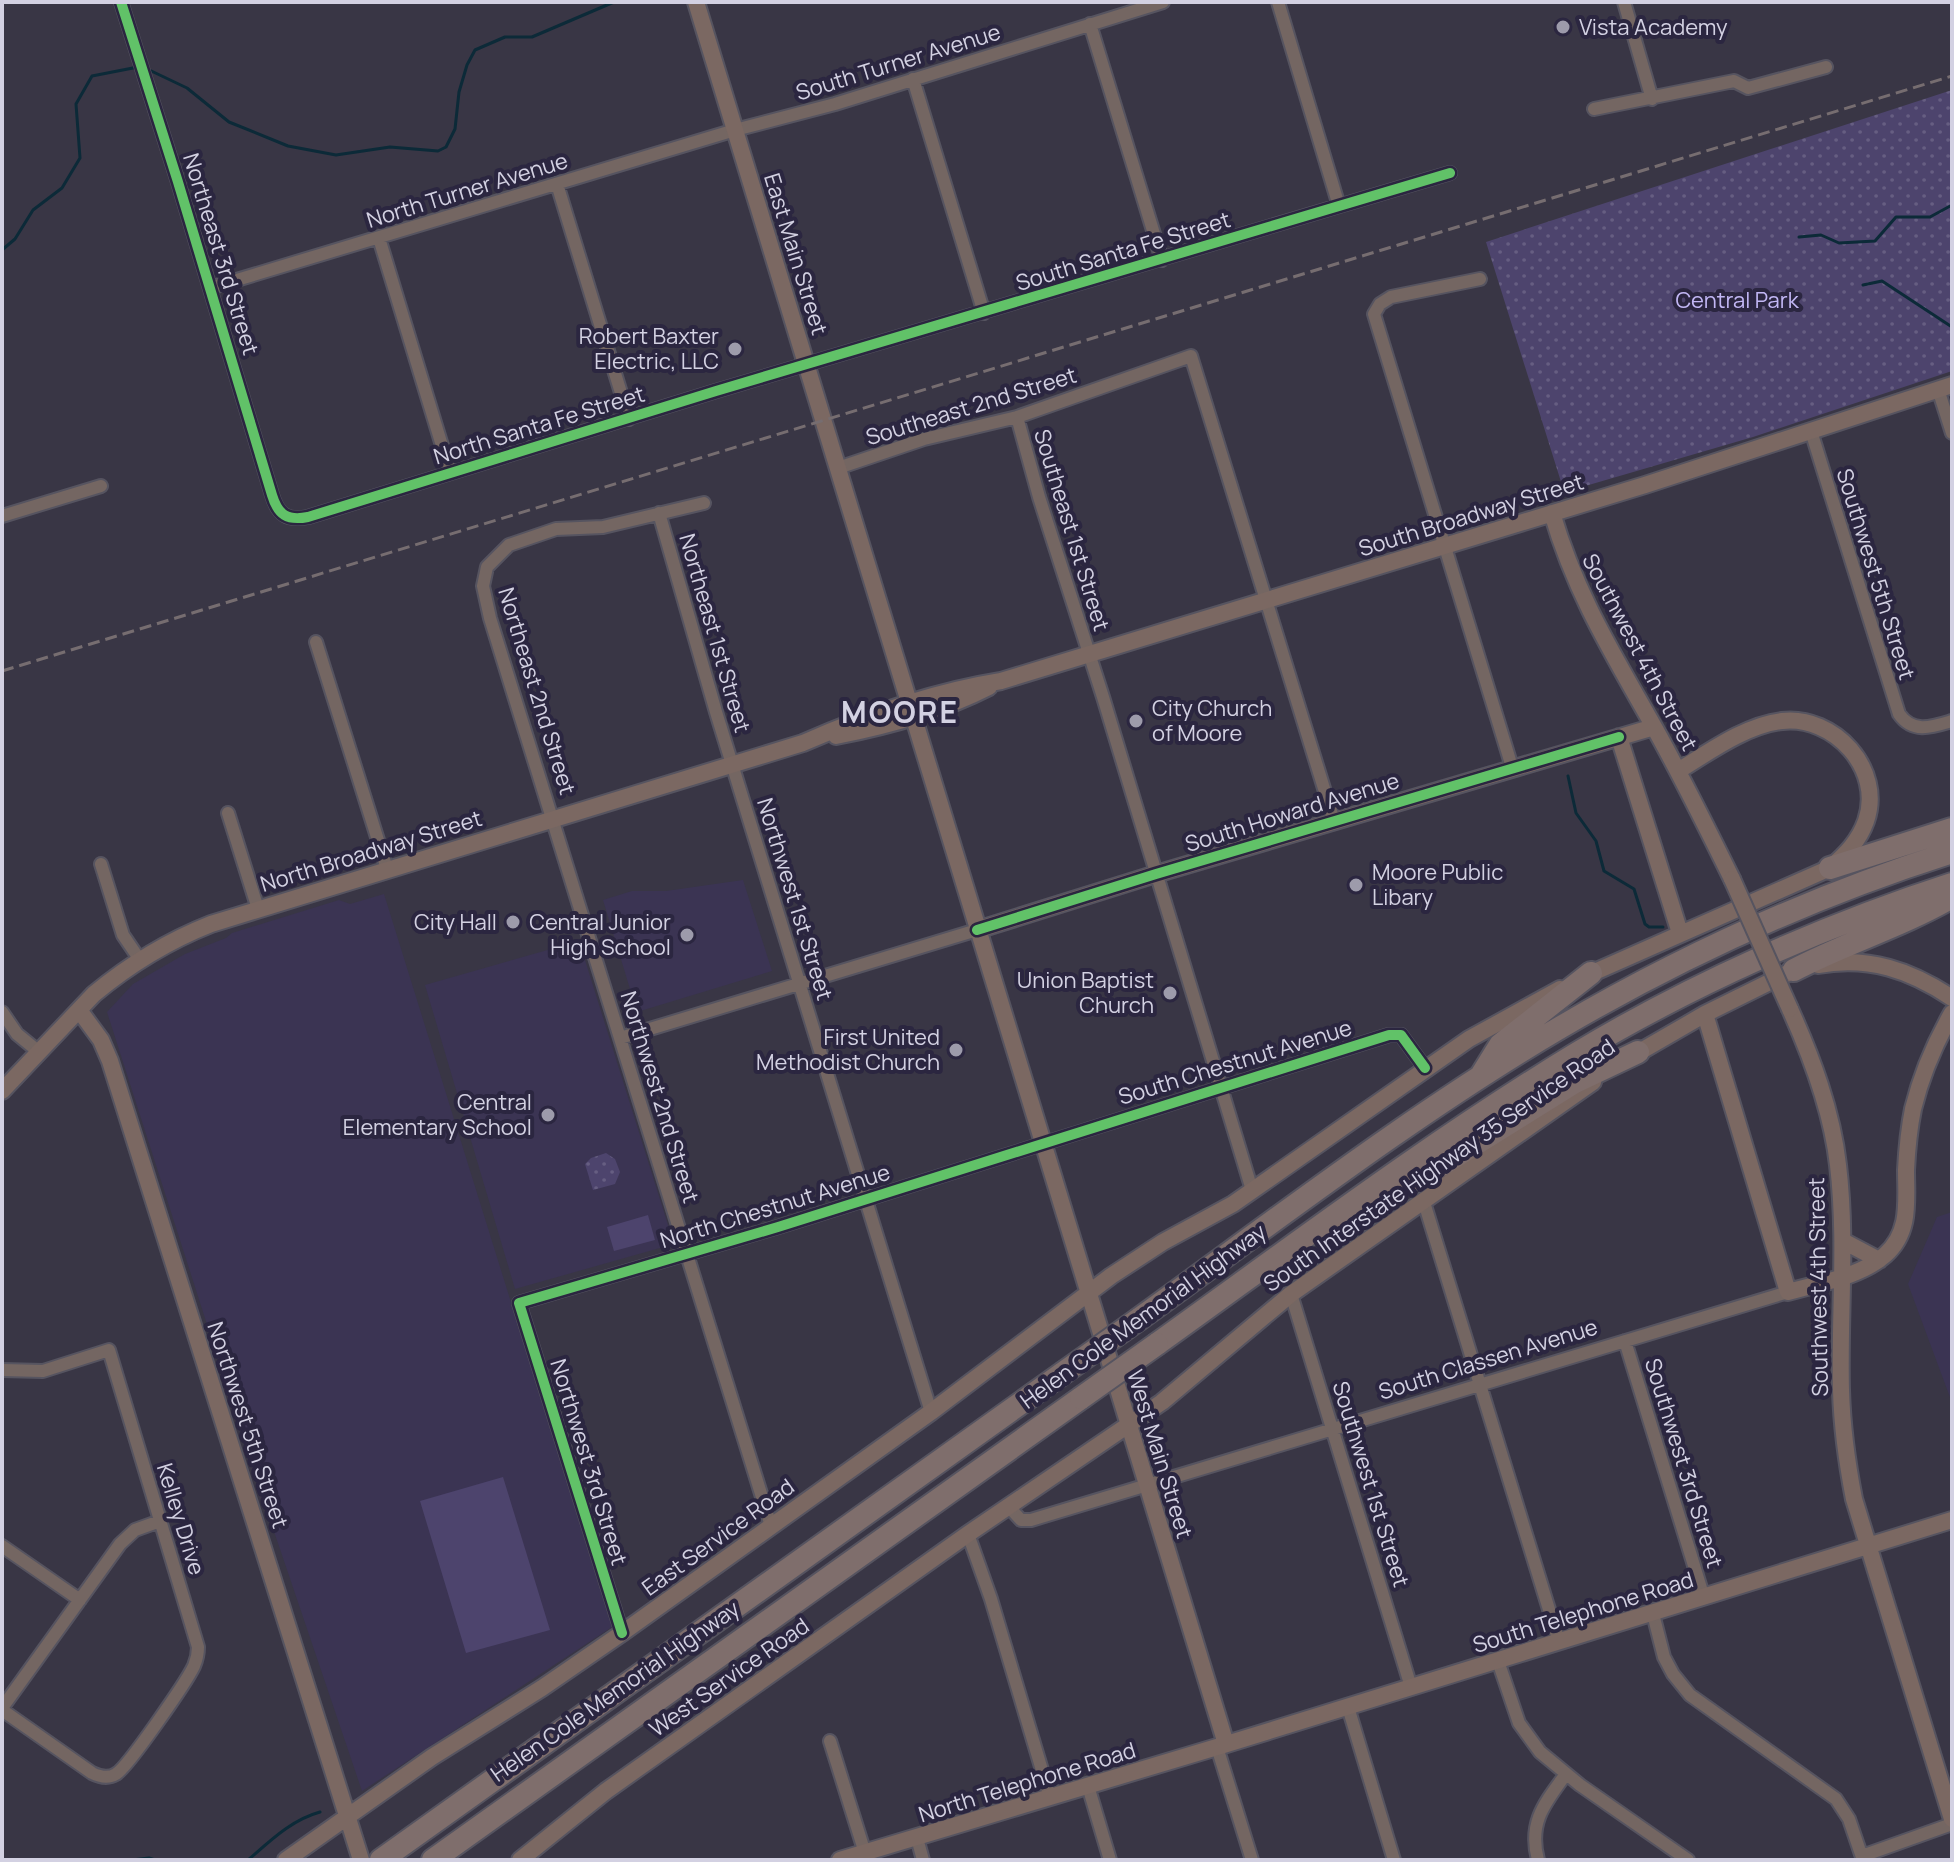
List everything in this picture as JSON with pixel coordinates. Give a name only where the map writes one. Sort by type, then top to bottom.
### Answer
[{"type":"highway","points":[[1830,868],[1952,829]]},
{"type":"highway","name":"Helen Cole Memorial Highway","points":[[381,1860],[1480,1078],[1562,1026],[1696,955],[1835,894],[1952,852]]},
{"type":"highway","name":"Helen Cole Memorial Highway","points":[[433,1860],[1483,1113],[1578,1053],[1669,1003],[1800,941],[1952,884]]},
{"type":"highway","points":[[1794,970],[1834,949],[1931,910],[1952,897]]},
{"type":"highway","points":[[1480,1078],[1500,1045],[1591,973]]},
{"type":"highway","points":[[1353,1203],[1437,1168],[1575,1082],[1638,1052]]},
{"type":"main road","name":"East Main Street","points":[[696,2],[911,710]]},
{"type":"main road","name":"South Broadway Street","points":[[911,710],[961,687],[1001,681],[1265,601],[1945,387]]},
{"type":"main road","name":"Southwest 4th Street","points":[[1552,513],[1582,598],[1678,771],[1732,879],[1808,1049],[1839,1166],[1843,1241],[1841,1390],[1846,1453],[1854,1499],[1952,1822]]},
{"type":"main road","name":"North Broadway Street","points":[[2,1091],[110,981],[140,960],[196,930],[803,743],[856,720],[911,710]]},
{"type":"main road","name":"West Main Street","points":[[911,710],[1147,1485],[1222,1746]]},
{"type":"main road","points":[[1619,737],[1680,933],[1830,868],[1859,838],[1867,819],[1869,799],[1866,777],[1855,755],[1830,731],[1819,726],[1794,721],[1767,725],[1678,771]]},
{"type":"main road","name":"South Howard Avenue","points":[[977,930],[1512,767],[1654,727]]},
{"type":"main road","name":"East Service Road","points":[[286,1860],[432,1757],[622,1633],[931,1412],[1088,1292],[1163,1242],[1233,1204],[1425,1068],[1498,1022],[1591,973],[1680,933]]},
{"type":"main road","name":"South Interstate Highway 35 Service Road","points":[[1008,1506],[1128,1426],[1195,1376],[1291,1294],[1423,1199],[1638,1052],[1705,1014],[1794,970],[1843,961],[1878,964],[1918,977],[1952,998]]},
{"type":"main road","name":"Northwest 5th Street","points":[[79,1010],[101,1040],[110,1061],[361,1860]]},
{"type":"main road","points":[[1843,1241],[1879,1260],[1895,1245],[1905,1225],[1909,1133],[1914,1108],[1933,1051],[1952,1013]]},
{"type":"main road","points":[[1705,1014],[1788,1292]]},
{"type":"main road","name":"South Classen Avenue","points":[[1788,1292],[1843,1276],[1879,1260]]},
{"type":"main road","name":"West Service Road","points":[[520,1860],[606,1791],[1008,1506]]},
{"type":"main road","name":"South Telephone Road","points":[[1222,1746],[1952,1520]]},
{"type":"main road","name":"North Telephone Road","points":[[840,1860],[1222,1746]]},
{"type":"street","name":"Northeast 3rd Street","points":[[121,2],[272,495],[276,507],[284,516]]},
{"type":"street","name":"South Turner Avenue","points":[[735,130],[807,112],[1163,2]]},
{"type":"street","points":[[1278,2],[1339,206]]},
{"type":"street","points":[[1624,2],[1652,99]]},
{"type":"street","points":[[1090,24],[1162,260]]},
{"type":"street","points":[[1594,109],[1734,81],[1748,88],[1826,67]]},
{"type":"street","points":[[913,79],[984,313]]},
{"type":"street","name":"North Turner Avenue","points":[[210,288],[735,130]]},
{"type":"street","name":"South Santa Fe Street","points":[[806,365],[1450,173]]},
{"type":"street","points":[[557,184],[629,419]]},
{"type":"street","points":[[379,238],[450,472]]},
{"type":"street","points":[[1480,279],[1391,297],[1380,304],[1374,314],[1512,767]]},
{"type":"street","name":"Southeast 2nd Street","points":[[838,468],[935,436],[1017,417],[1191,356],[1265,601]]},
{"type":"street","name":"North Santa Fe Street","points":[[284,516],[296,519],[308,517],[806,365]]},
{"type":"street","points":[[1945,387],[1952,433]]},
{"type":"street","name":"Southeast 1st Street","points":[[1017,417],[1089,654]]},
{"type":"street","name":"Southwest 5th Street","points":[[1811,431],[1896,708],[1908,725],[1927,727],[1952,721]]},
{"type":"street","points":[[2,516],[101,486]]},
{"type":"street","name":"Northeast 2nd Street","points":[[554,818],[484,595],[487,567],[509,545],[556,529],[603,527],[704,503]]},
{"type":"street","name":"Northeast 1st Street","points":[[659,513],[732,764]]},
{"type":"street","points":[[1265,601],[1334,821]]},
{"type":"street","points":[[316,642],[387,869]]},
{"type":"street","points":[[1089,654],[1252,1190]]},
{"type":"street","name":"Northwest 1st Street","points":[[732,764],[931,1412]]},
{"type":"street","points":[[228,813],[258,909]]},
{"type":"street","name":"Northwest 2nd Street","points":[[554,818],[771,1526]]},
{"type":"street","points":[[101,864],[123,935],[140,960]]},
{"type":"street","points":[[620,1038],[977,930]]},
{"type":"street","points":[[2,1012],[17,1034],[39,1052]]},
{"type":"street","name":"South Chestnut Avenue","points":[[1042,1143],[1396,1034],[1404,1039],[1425,1068]]},
{"type":"street","name":"North Chestnut Avenue","points":[[519,1303],[688,1254],[1042,1143]]},
{"type":"street","points":[[1423,1199],[1559,1642]]},
{"type":"street","name":"South Classen Avenue","points":[[1008,1506],[1021,1520],[1031,1520],[1788,1292]]},
{"type":"street","name":"Southwest 1st Street","points":[[1291,1294],[1411,1687]]},
{"type":"street","name":"Northwest 3rd Street","points":[[519,1303],[622,1633]]},
{"type":"street","name":"Southwest 3rd Street","points":[[1625,1341],[1704,1598]]},
{"type":"street","name":"Kelley Drive","points":[[2,1370],[43,1371],[109,1350],[196,1637],[197,1659],[186,1681],[115,1775],[104,1777],[85,1769],[2,1709]]},
{"type":"street","points":[[2,1709],[127,1536],[160,1521]]},
{"type":"street","points":[[968,1534],[991,1599],[1050,1797]]},
{"type":"street","points":[[2,1546],[80,1600]]},
{"type":"street","points":[[1653,1614],[1664,1657],[1680,1685],[1708,1709],[1836,1799],[1849,1819],[1862,1858],[1952,1822]]},
{"type":"street","points":[[1498,1661],[1525,1734],[1540,1752],[1566,1774],[1688,1860]]},
{"type":"street","points":[[1348,1707],[1394,1860]]},
{"type":"street","points":[[830,1741],[865,1853]]},
{"type":"street","name":"West Main Street","points":[[1222,1746],[1252,1860]]},
{"type":"street","points":[[1538,1860],[1534,1834],[1537,1819],[1566,1774]]},
{"type":"street","points":[[1088,1786],[1110,1860]]},
{"type":"street","points":[[917,1838],[923,1860]]},
{"type":"shaded area","name":"Central Junior High School","points":[[743,880],[772,971],[637,1012],[603,900],[632,891],[666,891]]},
{"type":"shaded area","points":[[384,894],[612,1627],[362,1791],[261,1493],[107,1012],[133,984],[185,954],[232,933],[339,900],[350,904]]},
{"type":"shaded area","name":"Central Elementary School","points":[[579,941],[674,1244],[515,1289],[425,985]]},
{"type":"shaded area","points":[[1952,1212],[1951,1400],[1908,1284],[1937,1217]]},
{"type":"green space","name":"Central Park","points":[[1952,90],[1952,371],[1753,437],[1575,489],[1562,485],[1486,242]]},
{"type":"green space","points":[[606,1153],[615,1159],[620,1172],[615,1184],[593,1190],[585,1164],[591,1158]]},
{"type":"green space","points":[[648,1215],[655,1240],[614,1251],[607,1227]]},
{"type":"green space","points":[[503,1477],[550,1630],[466,1653],[420,1501]]},
{"type":"waterway","points":[[145,68],[187,88],[229,122],[288,146],[336,155],[390,147],[438,151],[446,147],[455,129],[459,92],[475,50],[505,37],[532,37],[614,2]]},
{"type":"waterway","points":[[2,250],[15,239],[33,210],[62,188],[80,158],[76,104],[92,76],[138,67]]},
{"type":"waterway","points":[[1799,237],[1821,235],[1839,243],[1875,241],[1896,217],[1930,217],[1952,205]]},
{"type":"waterway","points":[[1863,285],[1882,281],[1952,327]]},
{"type":"waterway","points":[[1568,776],[1576,813],[1596,841],[1604,871],[1634,889],[1645,924],[1663,927]]},
{"type":"waterway","points":[[248,1860],[290,1826],[320,1812]]},
{"type":"waterway","points":[[132,1860],[155,1860]]},
{"type":"railway","points":[[2,671],[1952,76]]},
{"type":"cycle path","points":[[121,2],[272,495],[280,512],[294,518],[308,517],[716,391],[1450,173]]},
{"type":"cycle path","points":[[977,930],[1619,737]]},
{"type":"cycle path","points":[[622,1633],[519,1303],[778,1227],[1389,1035],[1401,1035],[1425,1068]]},
{"type":"place","name":"Vista Academy","points":[[1563,27]]},
{"type":"place","name":"Robert Baxter Electric, LLC","points":[[735,349]]},
{"type":"place","name":"City Church of Moore","points":[[1136,721]]},
{"type":"place","name":"Moore Public Libary","points":[[1356,885]]},
{"type":"place","name":"City Hall","points":[[513,922]]},
{"type":"place","name":"Central Junior High School","points":[[687,935]]},
{"type":"place","name":"Union Baptist Church","points":[[1170,993]]},
{"type":"place","name":"First United Methodist Church","points":[[956,1050]]},
{"type":"place","name":"Central Elementary School","points":[[548,1115]]},
{"type":"district","name":"MOORE","points":[[900,713]]}]
